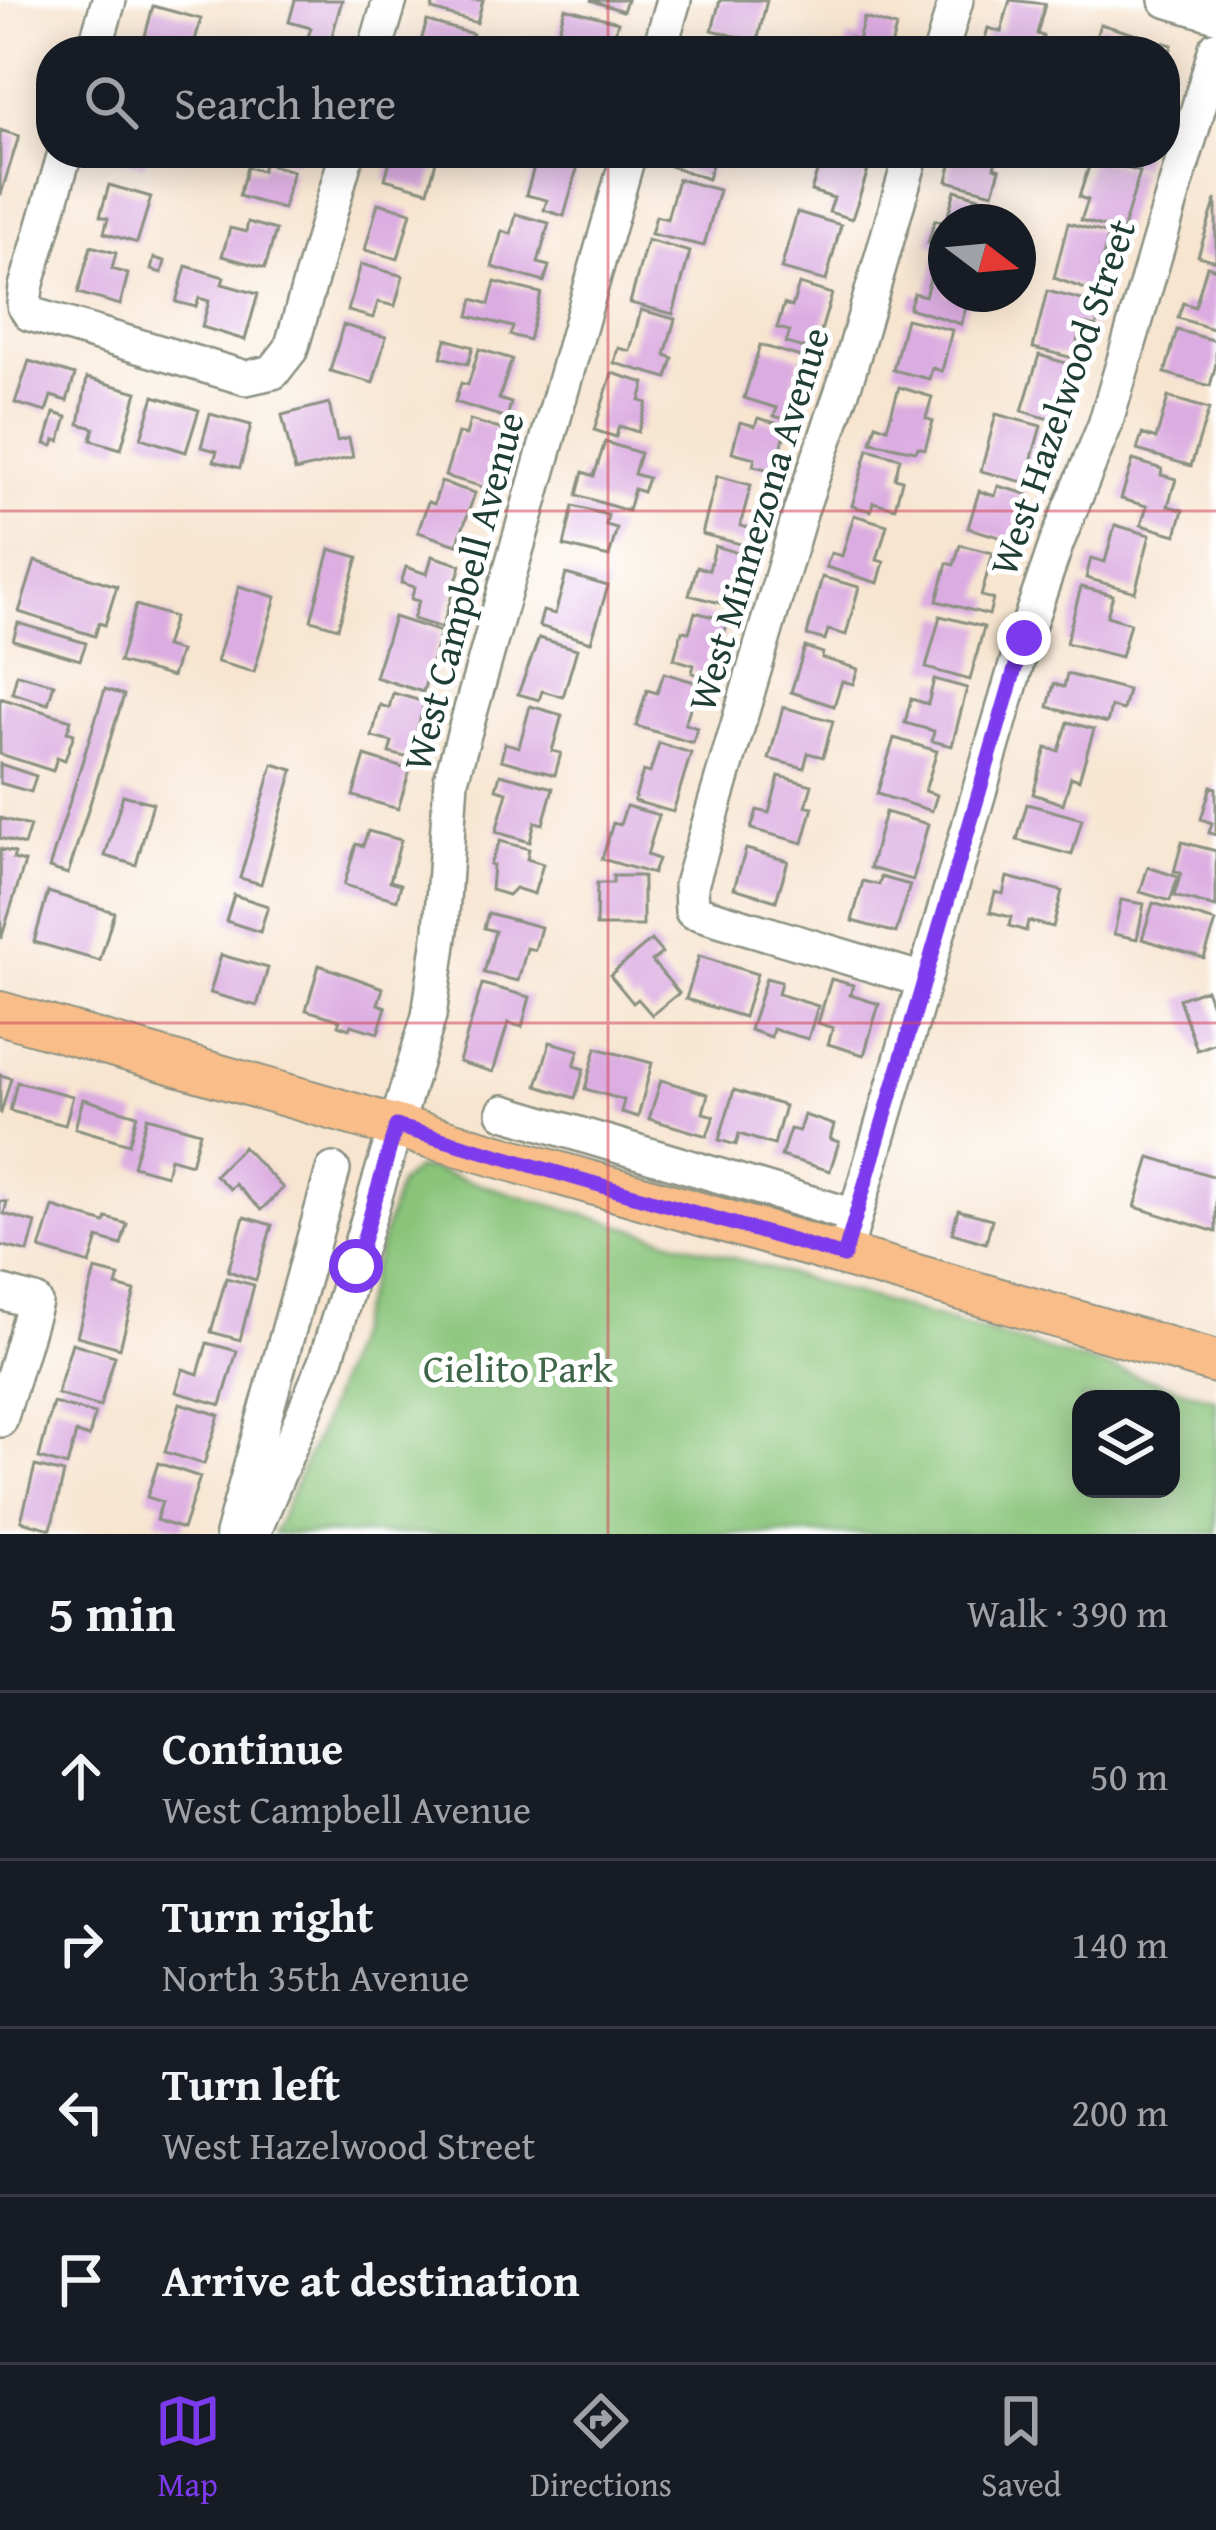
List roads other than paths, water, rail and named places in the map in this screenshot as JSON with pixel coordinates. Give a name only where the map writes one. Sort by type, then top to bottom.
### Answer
[{"type":"main road","points":[[0,1013],[396,1126],[849,1236],[1216,1362]]},
{"type":"street","points":[[98,36],[109,0]]},
{"type":"street","points":[[379,36],[390,0]]},
{"type":"street","points":[[663,36],[674,0]]},
{"type":"street","points":[[945,36],[956,0]]},
{"type":"street","points":[[1166,0],[1216,15]]},
{"type":"street","name":"West Hazelwood Street","points":[[849,1236],[1024,638],[1105,425],[1216,48]]},
{"type":"street","points":[[60,168],[23,305],[30,314],[246,378],[273,372],[291,349],[343,168]]},
{"type":"street","name":"West Campbell Avenue","points":[[254,1534],[326,1360],[429,1016],[438,963],[452,780],[625,168]]},
{"type":"street","name":"West Minnezona Avenue","points":[[908,168],[698,863],[692,911],[923,980]]},
{"type":"street","points":[[504,1112],[849,1236]]},
{"type":"street","points":[[232,1534],[333,1170]]},
{"type":"street","points":[[0,1292],[34,1302],[0,1420]]},
{"type":"park label","name":"Cielito Park","points":[[518,1368]]}]
